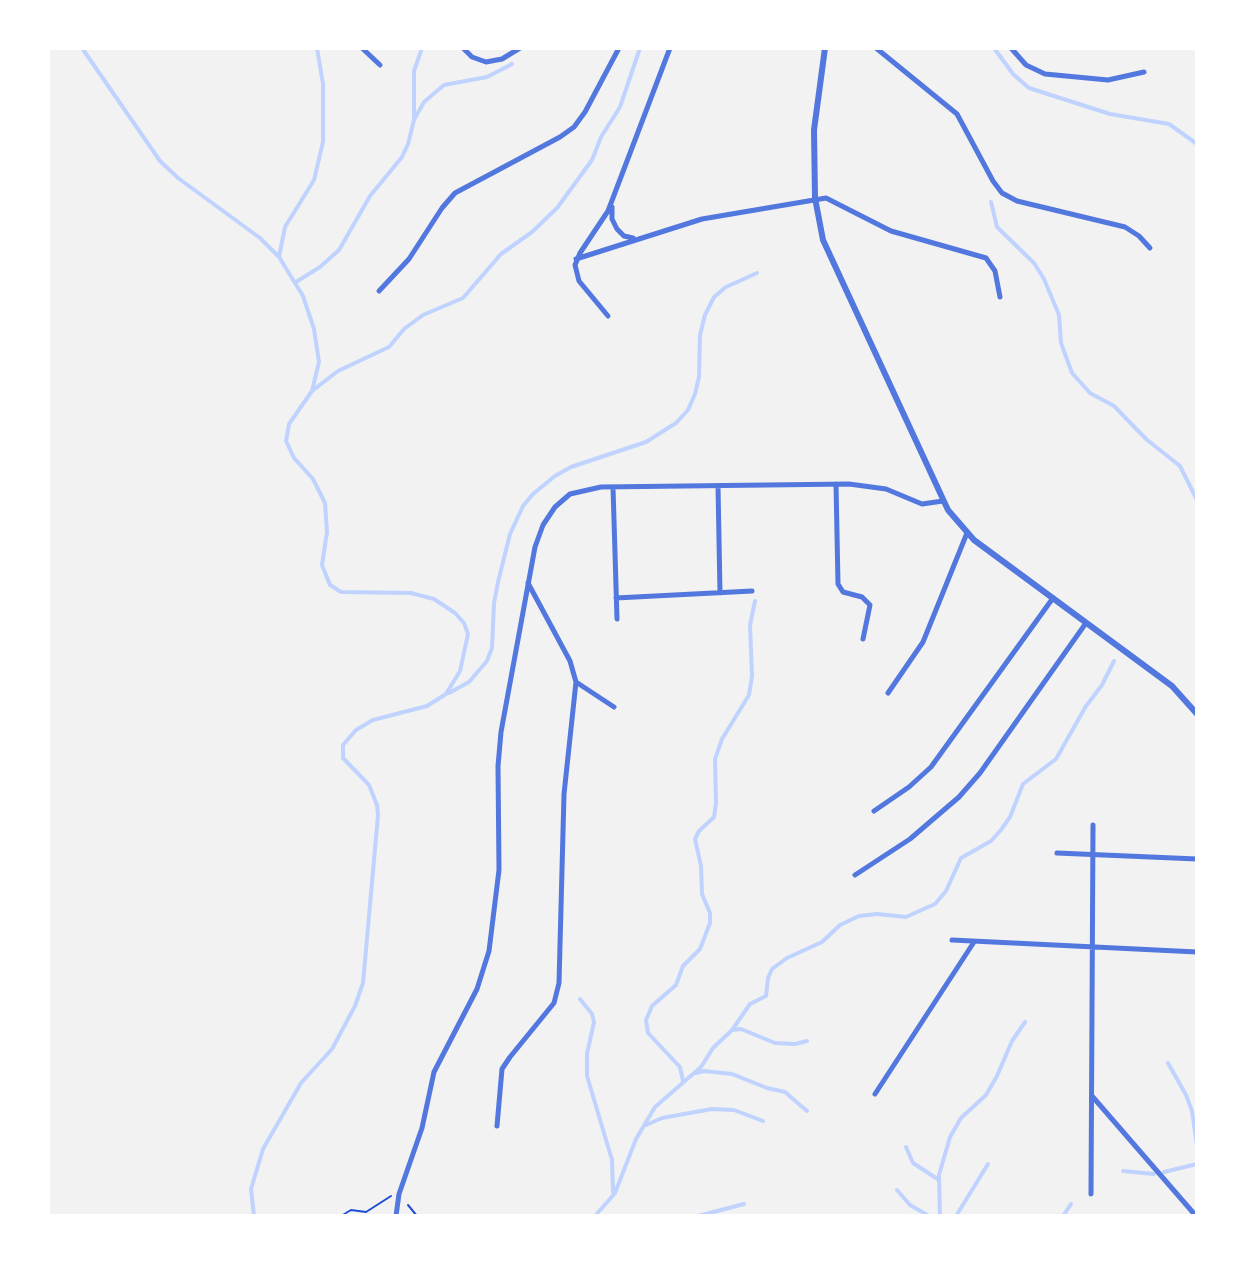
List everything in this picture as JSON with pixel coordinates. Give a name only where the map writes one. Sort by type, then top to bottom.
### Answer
[{"type":"street","points":[[362,48],[380,65]]},
{"type":"street","points":[[463,48],[472,57],[486,62],[509,56],[520,48]]},
{"type":"street","points":[[379,291],[409,259],[455,193],[574,127],[619,48]]},
{"type":"street","points":[[608,316],[579,281],[575,271],[576,259],[603,221],[613,200],[670,48]]},
{"type":"street","points":[[825,48],[815,110],[815,198],[823,240],[953,519],[967,533],[1172,686],[1197,714]]},
{"type":"street","points":[[876,48],[957,114],[1002,193],[1017,201],[1125,227],[1150,248]]},
{"type":"street","points":[[1011,48],[1026,65],[1045,74],[1108,80],[1144,72]]},
{"type":"street","points":[[576,259],[702,219],[815,198],[831,200],[891,231],[981,255],[990,261],[995,271],[1000,297]]},
{"type":"street","points":[[613,200],[611,214],[617,229],[629,238],[642,238]]},
{"type":"street","points":[[396,1216],[399,1194],[422,1128],[434,1072],[477,989],[489,951],[499,870],[499,754],[538,536],[555,507],[580,490],[613,487],[836,484],[874,487],[922,504],[943,501]]},
{"type":"street","points":[[836,484],[838,584],[843,592],[869,602],[863,639]]},
{"type":"street","points":[[718,486],[720,593]]},
{"type":"street","points":[[613,487],[617,619]]},
{"type":"street","points":[[888,693],[917,653],[967,533]]},
{"type":"street","points":[[497,1126],[502,1069],[554,1003],[559,990],[564,794],[576,682],[570,661],[528,583]]},
{"type":"street","points":[[616,598],[752,591]]},
{"type":"street","points":[[874,811],[931,767],[1053,598]]},
{"type":"street","points":[[855,875],[910,839],[959,797],[980,773],[1086,623]]},
{"type":"street","points":[[576,682],[614,707]]},
{"type":"street","points":[[1091,1194],[1093,825]]},
{"type":"street","points":[[1057,853],[1197,859]]},
{"type":"street","points":[[952,940],[1197,952]]},
{"type":"street","points":[[875,1094],[974,941]]},
{"type":"street","points":[[1091,1096],[1196,1216]]},
{"type":"path","points":[[341,1216],[351,1210],[366,1212],[388,1197],[399,1194],[417,1216]]},
{"type":"waterway","points":[[82,48],[160,161],[178,178],[260,238],[279,257],[303,296],[314,329],[319,362],[312,391],[289,424],[286,441],[294,458],[313,479],[325,503],[327,532],[322,565],[330,585],[341,592],[411,593],[434,599],[455,613],[468,634],[460,671],[446,694],[427,706],[373,720],[356,730],[343,745],[343,758],[369,785],[378,815],[363,983],[355,1006],[332,1049],[301,1083],[263,1149],[251,1189],[254,1216]]},
{"type":"waterway","points":[[279,257],[285,227],[314,180],[323,142],[323,84],[317,48]]},
{"type":"waterway","points":[[296,282],[339,250],[370,196],[402,157],[414,120],[414,71],[422,48]]},
{"type":"waterway","points":[[312,391],[338,371],[389,347],[404,329],[423,315],[463,298],[501,254],[532,232],[557,208],[592,160],[601,137],[620,107],[640,48]]},
{"type":"waterway","points":[[994,48],[1013,74],[1029,88],[1110,114],[1169,124],[1197,144]]},
{"type":"waterway","points":[[415,118],[424,102],[444,85],[487,77],[512,64]]},
{"type":"waterway","points":[[991,202],[997,227],[1034,263],[1044,279],[1059,315],[1061,343],[1072,373],[1090,393],[1114,406],[1146,439],[1180,466],[1197,500]]},
{"type":"waterway","points":[[449,693],[469,682],[487,661],[492,648],[498,582],[510,534],[523,506],[555,476],[571,467],[646,442],[676,423],[688,410],[695,394],[699,377],[700,335],[714,297],[726,287],[757,273]]},
{"type":"waterway","points":[[683,1081],[680,1067],[648,1033],[646,1020],[652,1006],[676,985],[683,966],[700,949],[710,923],[710,913],[702,894],[701,866],[695,839],[714,817],[715,759],[722,739],[749,695],[752,676],[750,625],[755,601]]},
{"type":"waterway","points":[[595,1216],[615,1193],[636,1139],[655,1107],[701,1067],[750,1004],[766,996],[772,969],[787,958],[822,942],[840,925],[859,916],[906,917],[935,904],[946,891],[961,858],[991,841],[1010,817],[1023,784],[1056,759],[1114,661]]},
{"type":"waterway","points":[[580,999],[592,1014],[594,1022],[587,1054],[587,1076],[612,1160],[613,1192]]},
{"type":"waterway","points":[[940,1216],[939,1175],[950,1137],[961,1118],[986,1095],[1012,1041],[1025,1022]]},
{"type":"waterway","points":[[732,1030],[741,1029],[775,1043],[807,1041]]},
{"type":"waterway","points":[[1168,1063],[1192,1111],[1197,1146]]},
{"type":"waterway","points":[[696,1073],[732,1074],[785,1092],[807,1111]]},
{"type":"waterway","points":[[646,1125],[662,1118],[712,1109],[734,1110],[763,1121]]},
{"type":"waterway","points":[[906,1147],[913,1163],[939,1180]]},
{"type":"waterway","points":[[956,1216],[988,1164]]},
{"type":"waterway","points":[[1164,1172],[1197,1164]]},
{"type":"waterway","points":[[1123,1171],[1154,1174]]},
{"type":"waterway","points":[[897,1190],[910,1205],[929,1216]]},
{"type":"waterway","points":[[698,1216],[744,1204]]},
{"type":"waterway","points":[[1063,1216],[1071,1204]]}]
